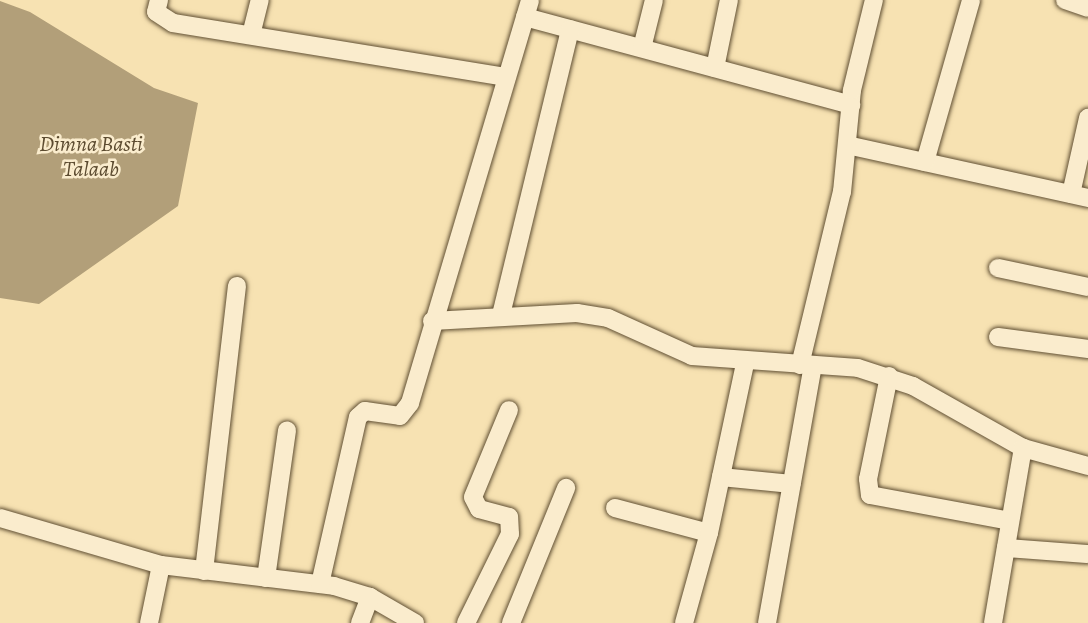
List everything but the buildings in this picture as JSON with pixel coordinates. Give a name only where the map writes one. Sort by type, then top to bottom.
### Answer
[{"type":"street","points":[[159,0],[156,12],[162,19],[507,77]]},
{"type":"street","points":[[251,35],[260,0]]},
{"type":"street","points":[[642,48],[654,0]]},
{"type":"street","points":[[715,68],[729,0]]},
{"type":"street","points":[[767,623],[792,484],[806,365],[842,192],[851,105],[874,0]]},
{"type":"street","points":[[925,162],[971,0]]},
{"type":"street","points":[[1065,0],[1088,8]]},
{"type":"street","points":[[320,584],[358,417],[365,411],[400,416],[406,411],[528,9],[570,29],[851,105]]},
{"type":"street","points":[[501,315],[570,29]]},
{"type":"street","points":[[847,145],[1079,196],[1088,118]]},
{"type":"street","points":[[998,268],[1088,287]]},
{"type":"street","points":[[204,571],[237,286]]},
{"type":"street","points":[[432,321],[555,312],[608,318],[692,356],[745,363],[806,365],[888,376],[939,398],[1023,448],[1088,466]]},
{"type":"street","points":[[998,337],[1088,349]]},
{"type":"street","points":[[684,623],[709,533],[745,363]]},
{"type":"street","points":[[888,376],[866,489],[870,495],[1010,521]]},
{"type":"street","points":[[466,623],[510,534],[508,518],[479,509],[473,497],[509,410]]},
{"type":"street","points":[[266,578],[287,430]]},
{"type":"street","points":[[993,623],[1023,448]]},
{"type":"street","points":[[721,477],[792,484]]},
{"type":"street","points":[[511,623],[566,488]]},
{"type":"street","points":[[615,508],[709,533]]},
{"type":"street","points":[[0,518],[160,565],[320,584],[370,597],[415,623]]},
{"type":"street","points":[[1006,548],[1088,554]]},
{"type":"street","points":[[149,623],[160,565]]},
{"type":"street","points":[[360,623],[370,597]]},
{"type":"water","name":"Dimna Basti Talaab","points":[[0,1],[30,12],[154,88],[198,103],[178,206],[39,304],[0,298]]}]
